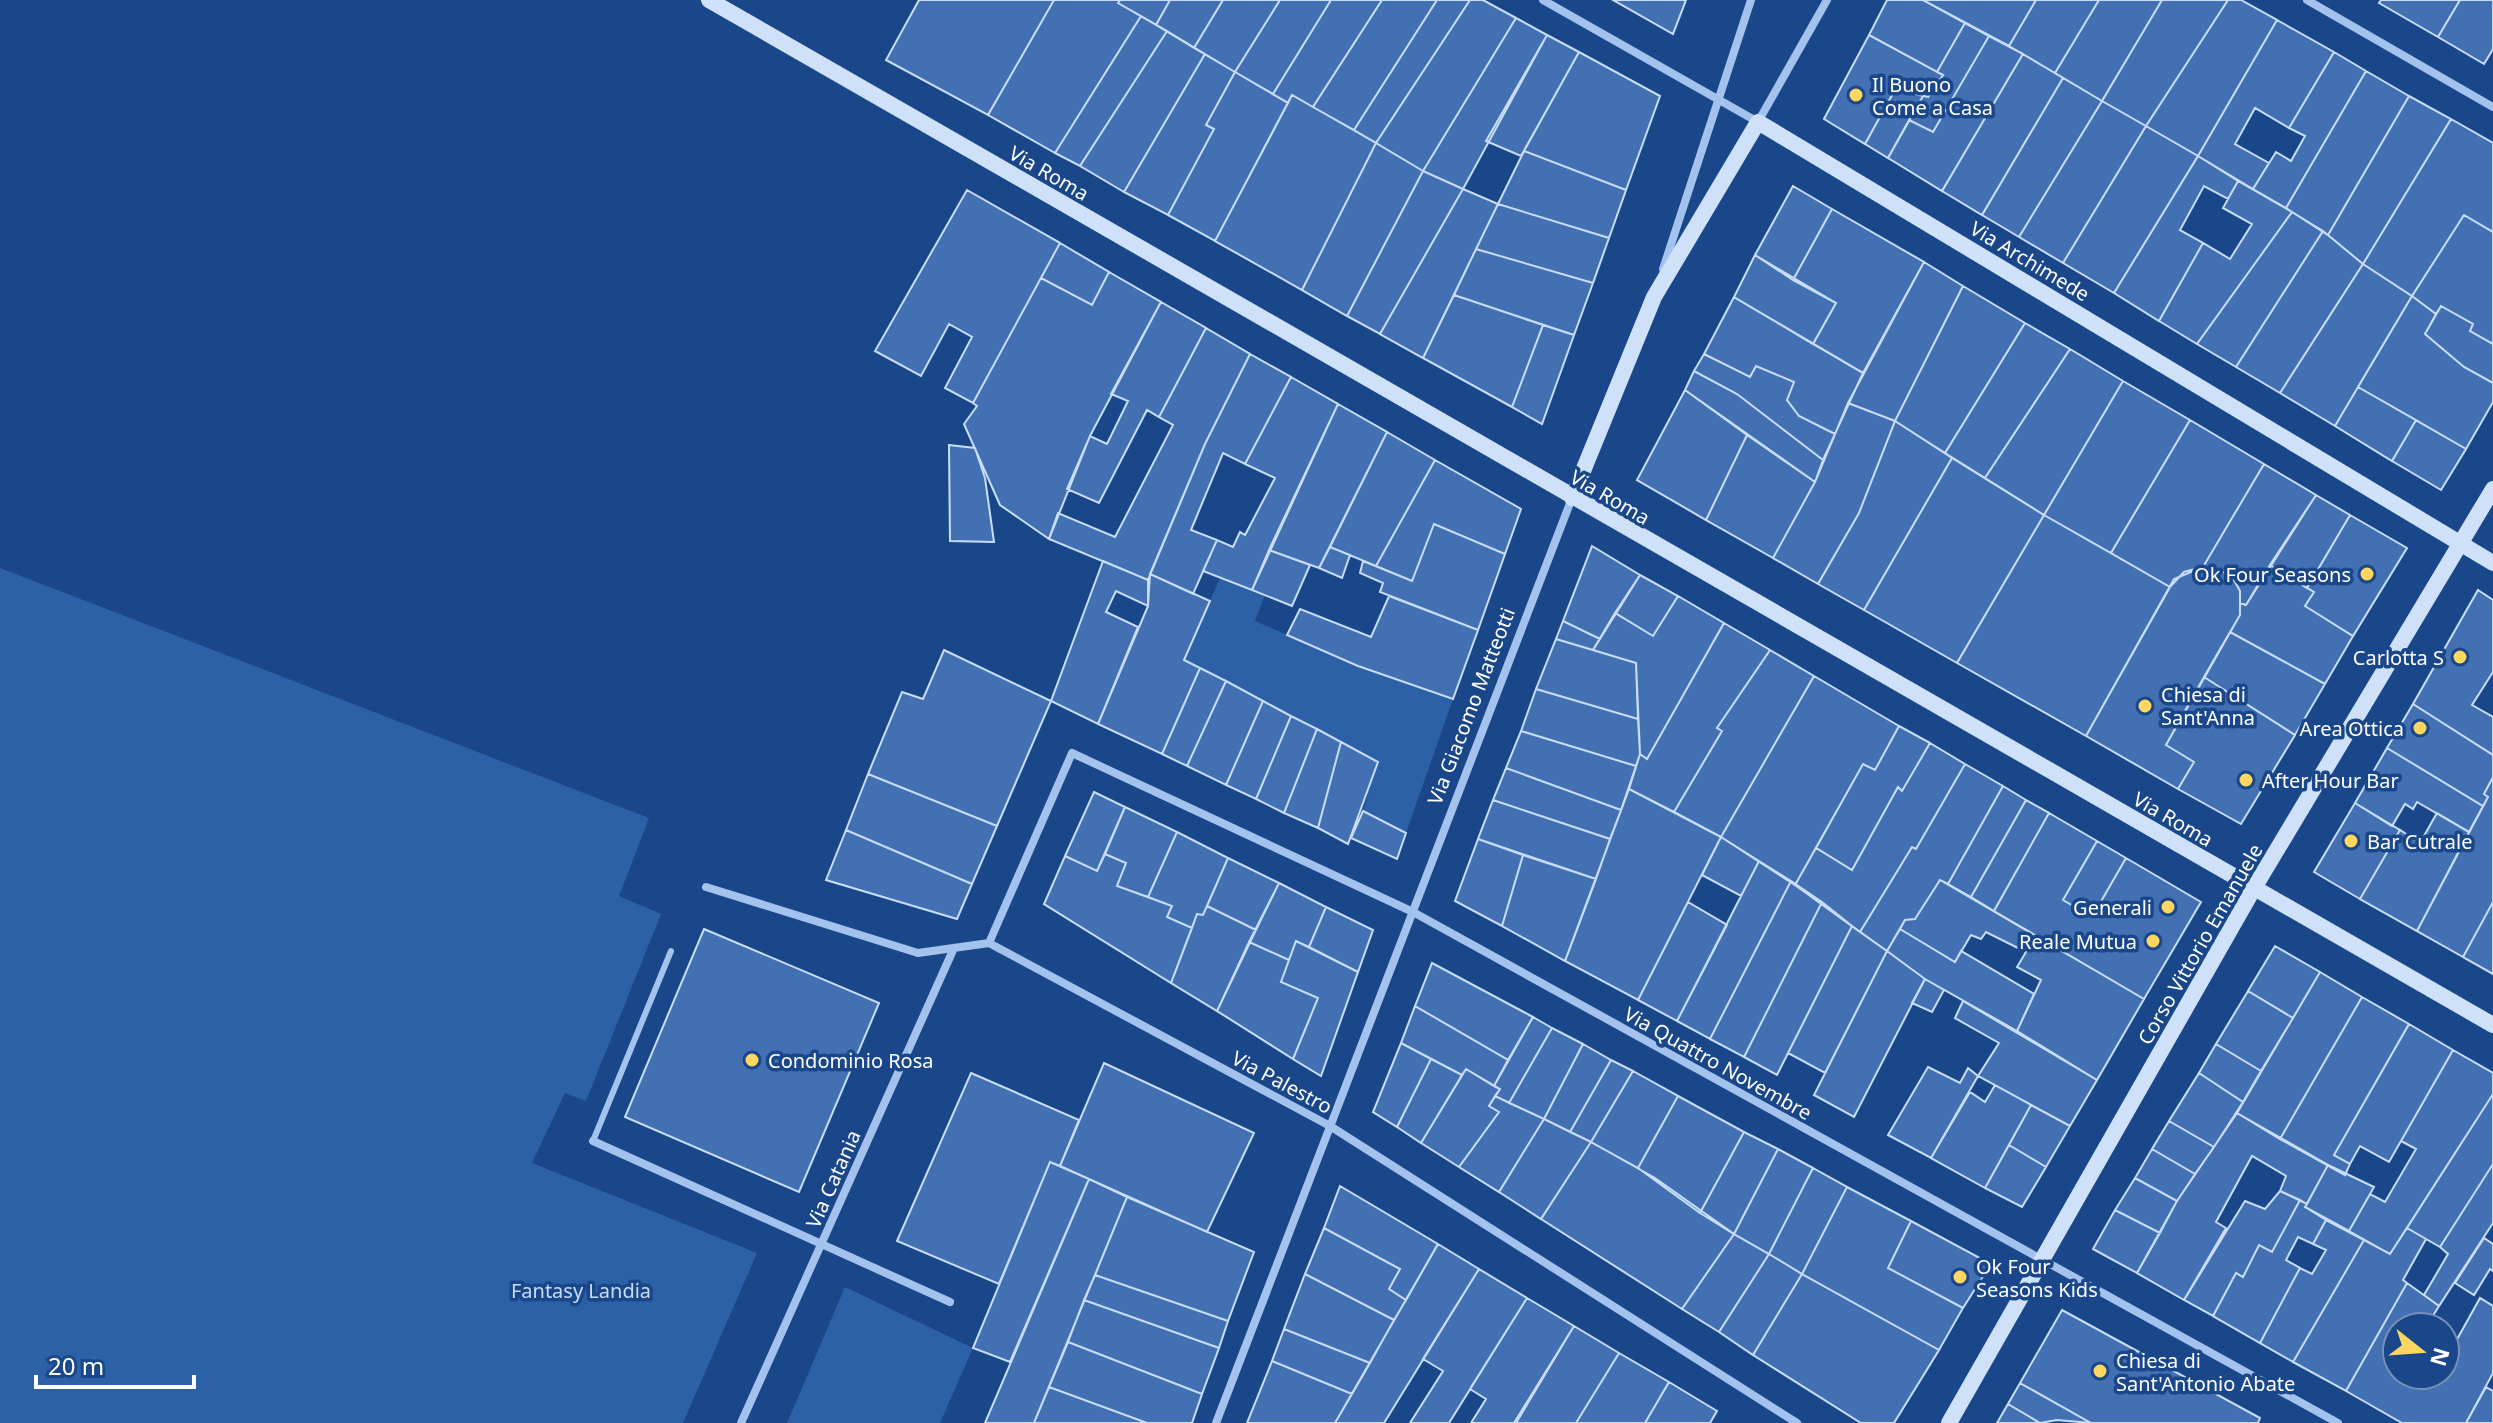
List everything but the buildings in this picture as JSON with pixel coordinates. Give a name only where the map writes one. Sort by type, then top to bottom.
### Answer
[{"type":"main road","name":"Via Roma","points":[[709,0],[2493,1025]]},
{"type":"main road","points":[[1654,297],[1758,122]]},
{"type":"main road","name":"Via Archimede","points":[[1758,122],[2493,563]]},
{"type":"main road","name":"Via Giacomo Matteotti","points":[[1572,498],[1654,297]]},
{"type":"main road","name":"Corso Vittorio Emanuele","points":[[1949,1423],[2254,888],[2493,489]]},
{"type":"street","name":"Via Archimede","points":[[1543,0],[1758,122]]},
{"type":"street","name":"Via Giacomo Matteotti","points":[[1654,297],[1751,0]]},
{"type":"street","points":[[1758,122],[1827,0]]},
{"type":"street","points":[[2307,0],[2493,107]]},
{"type":"street","name":"Via Giacomo Matteotti","points":[[1216,1423],[1572,498]]},
{"type":"street","name":"Via Quattro Novembre","points":[[989,943],[1072,753],[1413,912],[2338,1423]]},
{"type":"street","points":[[706,887],[918,953],[989,943]]},
{"type":"street","name":"Via Palestro","points":[[989,943],[1330,1126],[1797,1423]]},
{"type":"street","name":"Via Catania","points":[[741,1423],[954,948]]},
{"type":"street","points":[[593,1141],[950,1302]]},
{"type":"lane","points":[[593,1141],[671,951]]},
{"type":"green space","name":"Fantasy Landia","points":[[0,568],[649,818],[619,896],[661,914],[586,1101],[565,1093],[532,1163],[757,1253],[683,1423],[0,1423]]},
{"type":"green space","points":[[1220,578],[1265,595],[1255,621],[1358,666],[1453,699],[1406,833],[1363,811],[1378,761],[1184,660]]},
{"type":"green space","points":[[845,1287],[973,1348],[940,1423],[787,1423]]},
{"type":"place","name":"Il Buono Come a Casa","points":[[1856,95]]},
{"type":"place","name":"Ok Four Seasons","points":[[2367,574]]},
{"type":"place","name":"Carlotta S","points":[[2460,657]]},
{"type":"place","name":"Chiesa di Sant'Anna","points":[[2145,706]]},
{"type":"place","name":"Area Ottica","points":[[2420,728]]},
{"type":"place","name":"After Hour Bar","points":[[2246,780]]},
{"type":"place","name":"Bar Cutrale","points":[[2351,841]]},
{"type":"place","name":"Generali","points":[[2168,907]]},
{"type":"place","name":"Reale Mutua","points":[[2153,941]]},
{"type":"place","name":"Condominio Rosa","points":[[752,1060]]},
{"type":"place","name":"Ok Four Seasons Kids","points":[[1960,1277]]},
{"type":"place","name":"Chiesa di Sant'Antonio Abate","points":[[2100,1371]]}]
